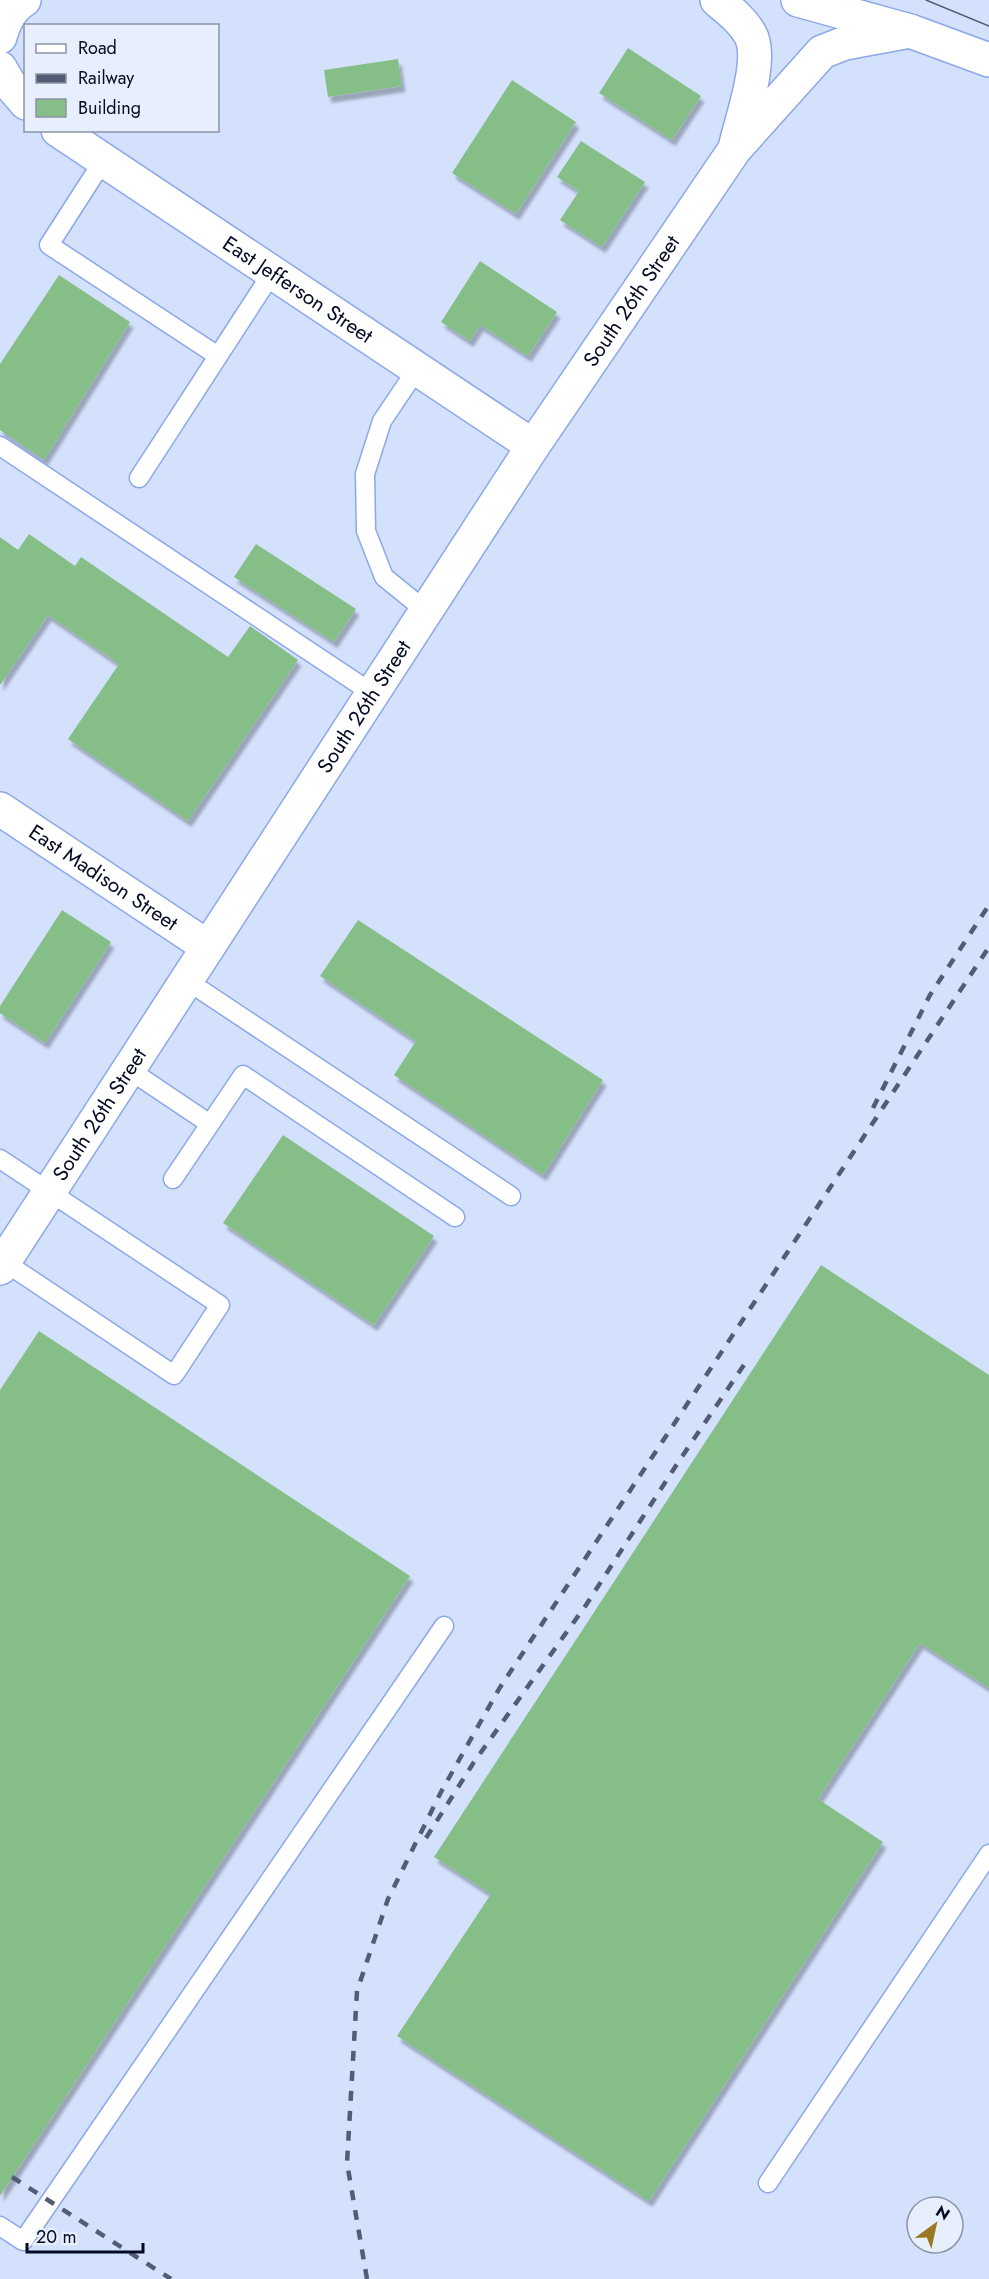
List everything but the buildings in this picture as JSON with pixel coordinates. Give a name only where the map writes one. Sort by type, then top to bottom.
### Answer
[{"type":"street","points":[[0,37],[3,26],[15,5],[24,0]]},
{"type":"street","name":"South 26th Street","points":[[717,0],[736,16],[751,36],[755,62],[735,149]]},
{"type":"street","points":[[798,0],[910,31],[989,60]]},
{"type":"street","name":"South 26th Street","points":[[1,1262],[50,1191],[533,446],[735,149],[822,52],[844,43],[910,31]]},
{"type":"street","points":[[0,68],[8,82],[24,101]]},
{"type":"street","points":[[0,105],[24,116]]},
{"type":"street","name":"East Jefferson Street","points":[[60,132],[533,446]]},
{"type":"street","name":"East Madison Street","points":[[0,809],[208,947]]},
{"type":"lane","points":[[103,161],[49,245],[218,356]]},
{"type":"lane","points":[[139,478],[272,273]]},
{"type":"lane","points":[[417,369],[382,421],[365,474],[366,531],[384,577],[426,611]]},
{"type":"lane","points":[[0,446],[372,693]]},
{"type":"lane","points":[[186,980],[511,1196]]},
{"type":"lane","points":[[128,1069],[210,1124]]},
{"type":"lane","points":[[173,1179],[243,1075],[455,1217]]},
{"type":"lane","points":[[0,1159],[220,1305],[174,1375],[1,1262]]},
{"type":"lane","points":[[0,2226],[23,2241],[444,1626]]},
{"type":"lane","points":[[768,2183],[989,1854]]},
{"type":"tram line","points":[[926,0],[989,26]]},
{"type":"railway","points":[[873,1108],[930,995],[989,905]]},
{"type":"railway","points":[[367,2279],[347,2163],[357,1991],[388,1899],[441,1792],[499,1689],[989,947]]},
{"type":"railway","points":[[426,1838],[474,1762],[586,1605],[748,1359]]},
{"type":"railway","points":[[12,2177],[171,2279]]}]
